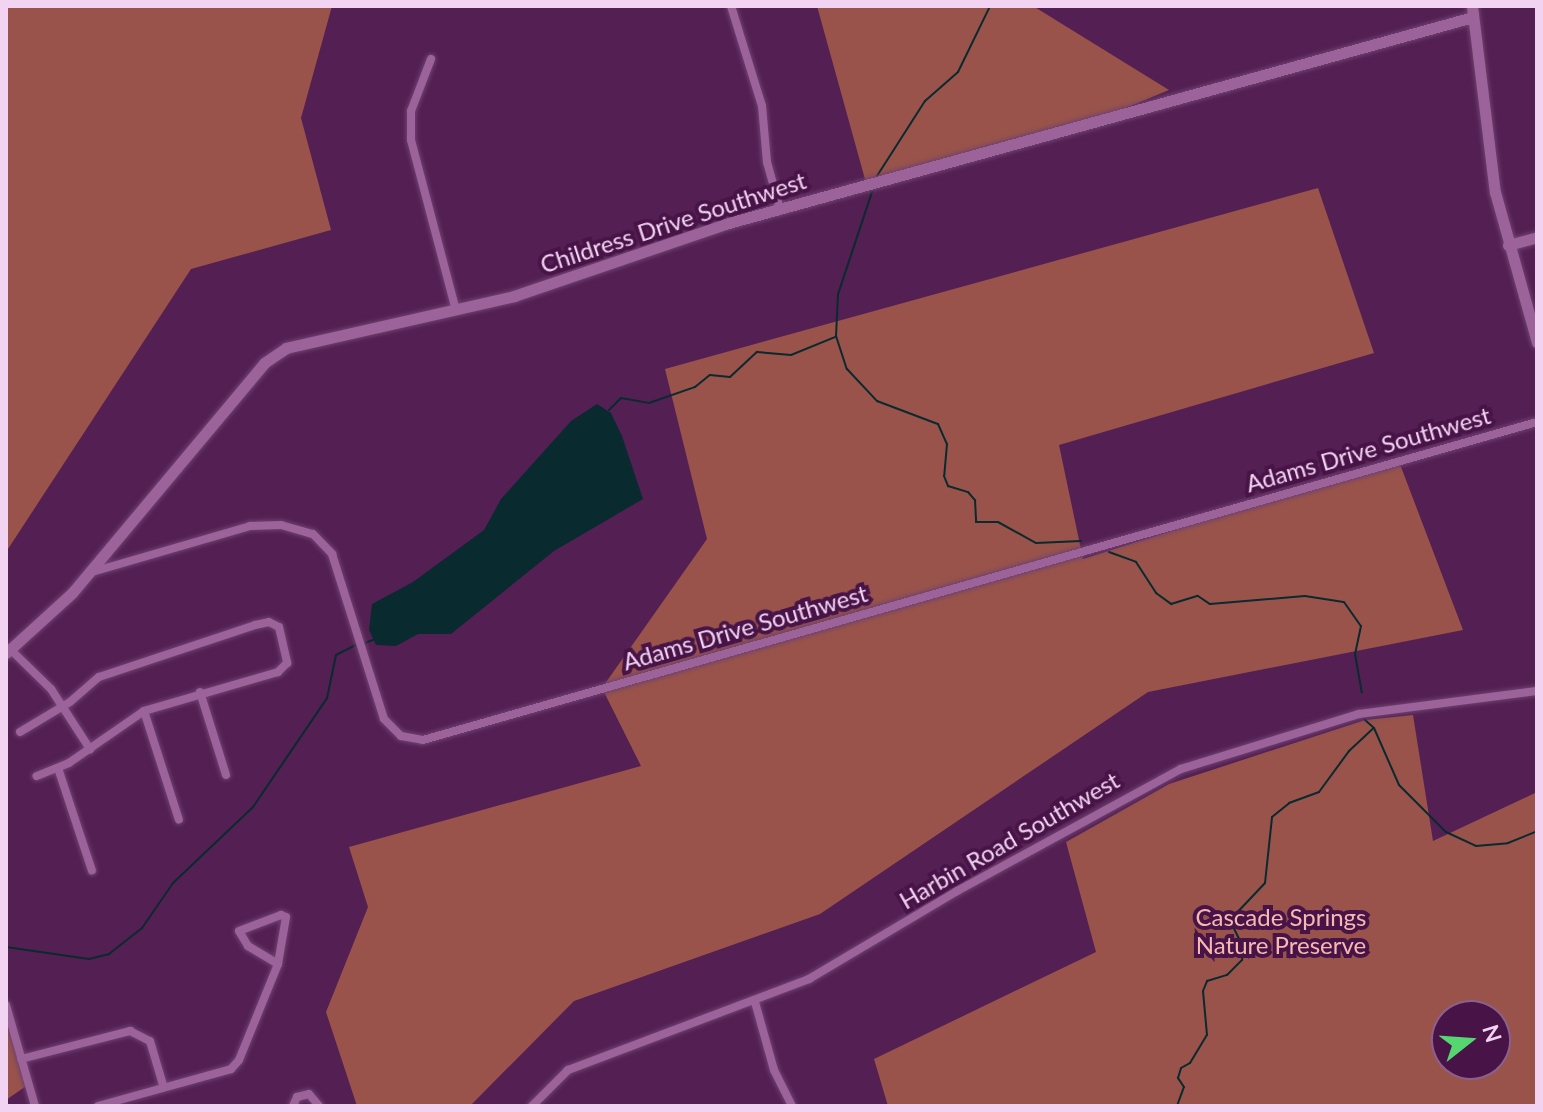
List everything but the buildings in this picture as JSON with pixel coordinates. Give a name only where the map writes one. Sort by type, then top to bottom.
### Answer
[{"type":"street","points":[[731,6],[762,106],[767,162],[780,209]]},
{"type":"street","points":[[1472,12],[1485,136],[1508,245],[1537,342]]},
{"type":"street","name":"Childress Drive Southwest","points":[[9,651],[91,572],[272,355],[564,281],[780,209],[1472,12]]},
{"type":"street","points":[[431,59],[414,100],[411,140],[456,310]]},
{"type":"street","points":[[1508,245],[1537,237]]},
{"type":"street","name":"Adams Drive Southwest","points":[[91,572],[250,526],[281,525],[313,534],[332,554],[384,719],[401,736],[423,740],[1537,422]]},
{"type":"street","points":[[20,732],[60,709],[99,677],[255,625],[269,622],[279,627],[287,663],[278,672],[200,692],[144,711],[90,749],[58,768],[36,776]]},
{"type":"street","points":[[9,651],[51,689],[60,709],[90,749]]},
{"type":"street","name":"Harbin Road Southwest","points":[[532,1106],[568,1070],[755,1002],[809,979],[957,891],[1181,769],[1359,714],[1537,691]]},
{"type":"street","points":[[200,692],[226,775]]},
{"type":"street","points":[[144,711],[179,820]]},
{"type":"street","points":[[58,768],[92,871]]},
{"type":"street","points":[[98,1106],[163,1085],[231,1069],[239,1060],[278,964],[286,917],[281,915],[239,931],[248,946],[278,964]]},
{"type":"street","points":[[755,1002],[774,1070],[792,1106]]},
{"type":"street","points":[[6,1005],[35,1106]]},
{"type":"street","points":[[21,1059],[130,1031],[150,1041],[163,1085]]},
{"type":"street","points":[[293,1106],[297,1097],[309,1094],[319,1106]]},
{"type":"green space","points":[[6,6],[332,6],[301,118],[331,230],[191,269],[6,552]]},
{"type":"green space","points":[[817,6],[1033,6],[1169,90],[1070,131],[868,190]]},
{"type":"green space","points":[[1318,188],[1374,353],[1059,445],[1083,559],[1398,459],[1463,630],[1148,692],[820,914],[574,1001],[470,1106],[357,1106],[326,1012],[368,907],[349,847],[641,766],[602,688],[707,539],[665,369]]},
{"type":"green space","name":"Cascade Springs Nature Preserve","points":[[1413,715],[1433,841],[1537,792],[1537,1106],[888,1106],[874,1059],[1096,952],[1066,842],[1169,784],[1365,720]]},
{"type":"green space","points":[[6,1000],[29,1084],[6,1100]]},
{"type":"shaded area","points":[[597,404],[611,413],[643,499],[554,551],[451,634],[418,634],[396,646],[376,645],[369,630],[372,604],[413,582],[484,530],[501,499],[571,421]]},
{"type":"waterway","points":[[877,176],[925,101],[958,72],[990,6]]},
{"type":"waterway","points":[[873,189],[838,294],[836,336],[847,369],[877,401],[938,424],[947,444],[944,476],[948,486],[968,492],[975,500],[976,522],[998,522],[1036,543],[1081,541]]},
{"type":"waterway","points":[[609,410],[621,398],[649,403],[695,387],[710,375],[730,377],[757,352],[791,355],[835,337]]},
{"type":"waterway","points":[[1109,552],[1136,562],[1156,593],[1171,604],[1198,596],[1210,604],[1305,596],[1344,602],[1361,626],[1355,654],[1362,692]]},
{"type":"waterway","points":[[365,643],[373,640]]},
{"type":"waterway","points":[[6,947],[89,959],[109,954],[142,928],[173,883],[253,807],[327,698],[336,655],[358,644]]},
{"type":"waterway","points":[[1364,719],[1374,728],[1399,785],[1446,832],[1476,846],[1508,843],[1537,831]]},
{"type":"waterway","points":[[1177,1106],[1184,1087],[1178,1078],[1181,1068],[1190,1063],[1207,1035],[1203,991],[1207,981],[1227,975],[1242,960],[1244,949],[1230,920],[1265,883],[1272,817],[1289,803],[1319,792],[1349,751],[1374,728]]}]
